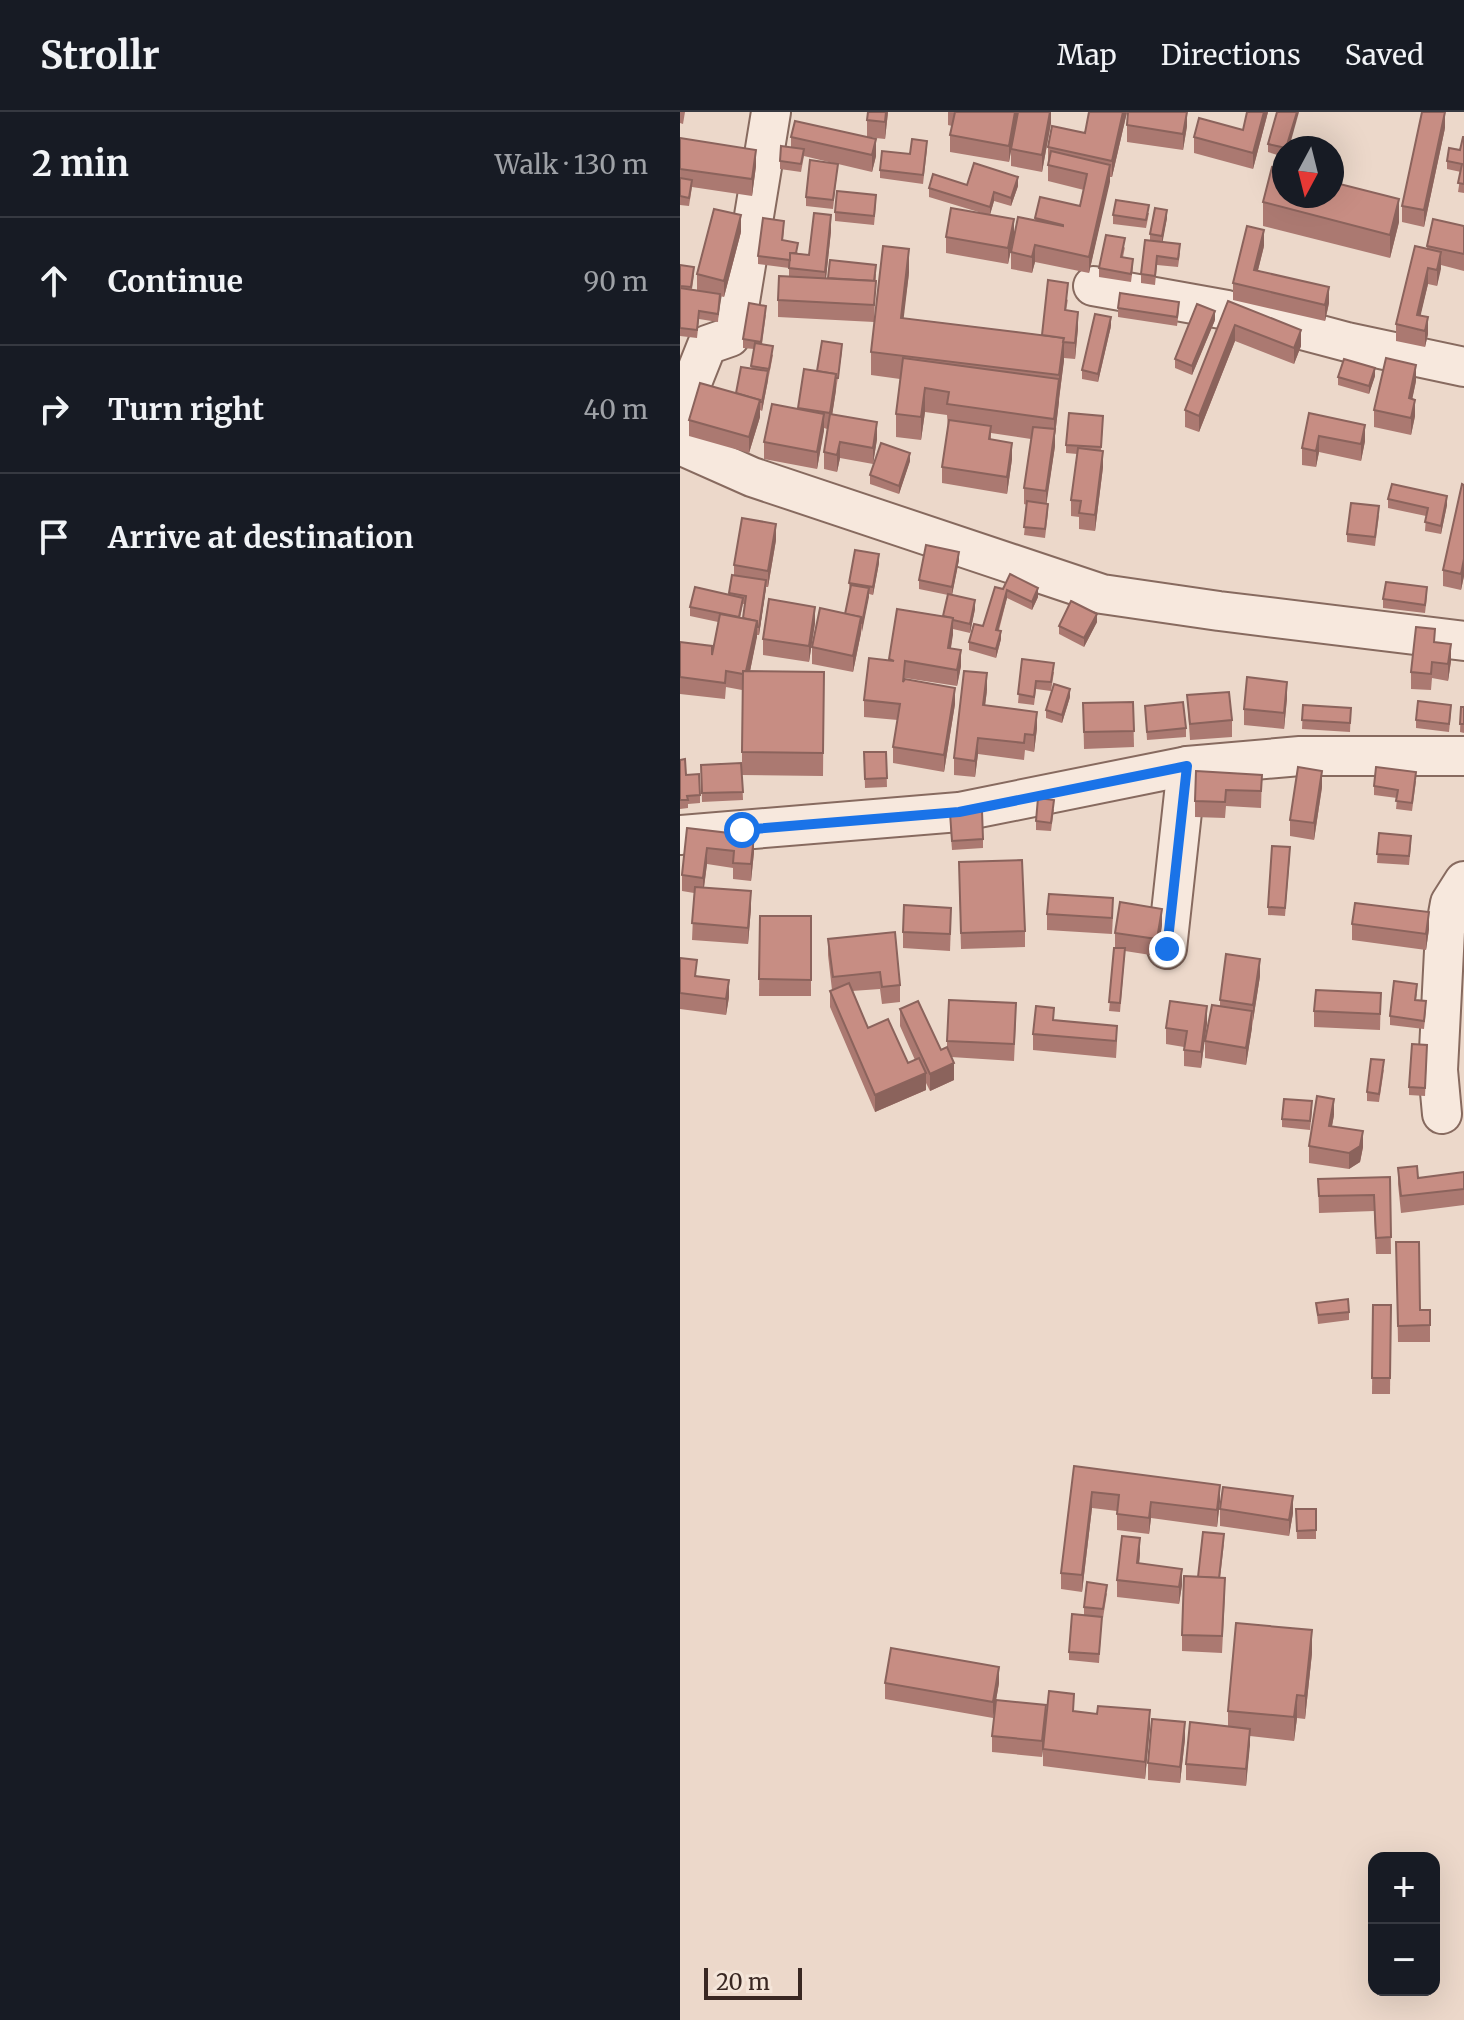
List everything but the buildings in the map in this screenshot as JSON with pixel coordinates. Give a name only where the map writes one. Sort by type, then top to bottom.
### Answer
[{"type":"street","points":[[680,413],[707,345],[730,337],[736,326],[771,112]]},
{"type":"street","points":[[1093,286],[1227,310],[1347,342],[1464,367]]},
{"type":"street","points":[[680,445],[752,477],[1102,594],[1464,641]]},
{"type":"street","points":[[680,835],[959,812],[1187,766],[1300,756],[1464,756]]},
{"type":"street","points":[[1167,949],[1187,766]]},
{"type":"street","points":[[1442,1114],[1438,1070],[1445,931],[1450,903],[1464,881]]},
{"type":"route","points":[[742,830],[959,812],[1187,766],[1167,949]]}]
